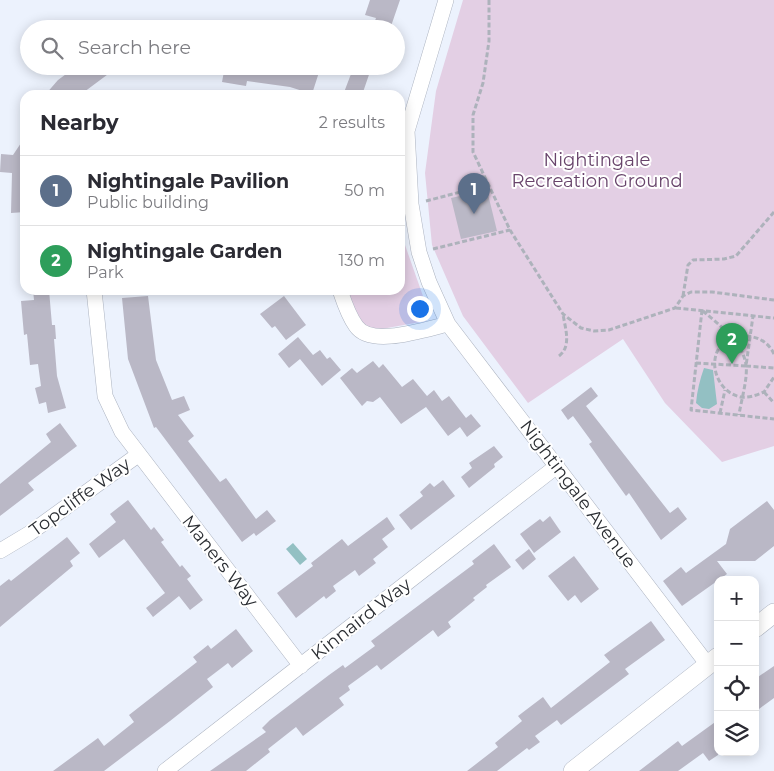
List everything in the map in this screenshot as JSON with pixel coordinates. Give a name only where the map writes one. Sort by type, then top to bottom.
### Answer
[{"type":"street","name":"Nightingale Avenue","points":[[405,125],[446,0]]},
{"type":"street","name":"Nightingale Avenue","points":[[405,206],[429,282],[448,324],[557,466],[713,661]]},
{"type":"street","name":"Topcliffe Way","points":[[0,551],[30,533],[138,455],[122,432],[104,396],[94,295]]},
{"type":"street","points":[[342,295],[356,327],[367,335],[384,338],[448,324]]},
{"type":"street","name":"Maners Way","points":[[138,455],[301,666]]},
{"type":"street","name":"Kinnaird Way","points":[[165,771],[557,466]]},
{"type":"street","points":[[759,625],[774,613]]},
{"type":"street","points":[[573,771],[713,661]]},
{"type":"path","points":[[489,0],[489,42],[483,83],[473,116],[473,152],[510,230],[563,314],[581,328],[601,330],[652,317],[675,308],[774,318]]},
{"type":"path","points":[[405,206],[468,190],[484,176]]},
{"type":"path","points":[[675,308],[683,296],[688,265],[693,260],[724,260],[736,256],[774,212]]},
{"type":"path","points":[[419,252],[510,230]]},
{"type":"path","points":[[683,296],[691,292],[712,292],[774,300]]},
{"type":"path","points":[[702,310],[732,338],[742,354],[746,366]]},
{"type":"path","points":[[702,310],[691,410],[774,419]]},
{"type":"path","points":[[560,356],[565,351],[567,342],[563,314]]},
{"type":"path","points":[[739,415],[753,316]]},
{"type":"path","points":[[774,354],[770,346],[763,340],[739,335],[722,343],[716,352],[714,363],[718,381],[725,390],[742,397],[764,392],[774,377]]},
{"type":"path","points":[[696,363],[774,368]]},
{"type":"path","points":[[720,413],[725,390]]},
{"type":"path","points":[[764,392],[774,403]]},
{"type":"green space","name":"Nightingale Recreation Ground","points":[[463,0],[774,0],[774,446],[722,462],[665,403],[623,339],[528,403],[463,316],[432,245],[425,173],[436,91]]},
{"type":"green space","points":[[405,245],[430,316],[426,321],[376,330],[358,323],[344,295],[405,295]]},
{"type":"shaded area","points":[[704,368],[713,370],[717,404],[709,409],[702,408],[696,403]]},
{"type":"shaded area","points":[[293,543],[307,559],[300,565],[286,549]]},
{"type":"building","points":[[370,0],[400,0],[393,20],[375,20],[376,18],[365,15]]},
{"type":"building","points":[[65,75],[107,75],[87,90],[49,90]]},
{"type":"building","points":[[223,75],[318,75],[313,90],[299,90],[247,81],[246,86],[222,82]]},
{"type":"building","points":[[351,75],[369,75],[364,90],[345,90]]},
{"type":"building","points":[[20,144],[20,212],[11,213],[12,173],[0,172],[1,154],[13,155]]},
{"type":"building","points":[[487,190],[497,231],[461,239],[451,198]]},
{"type":"building","points":[[34,295],[49,295],[52,325],[55,325],[56,339],[54,339],[57,376],[66,408],[48,413],[46,402],[39,404],[35,388],[41,386],[38,364],[30,365],[27,334],[24,335],[21,301],[34,300]]},
{"type":"building","points":[[148,296],[156,360],[172,400],[184,396],[190,410],[178,415],[194,436],[188,441],[220,482],[226,478],[256,519],[267,510],[276,521],[256,536],[254,533],[242,542],[156,427],[154,428],[128,359],[122,298]]},
{"type":"building","points":[[284,296],[306,325],[286,340],[275,326],[272,328],[260,314]]},
{"type":"building","points":[[298,337],[313,355],[320,350],[327,359],[330,357],[341,370],[322,386],[300,359],[289,368],[278,354]]},
{"type":"building","points":[[373,361],[379,368],[383,364],[402,387],[413,379],[427,396],[434,390],[442,401],[449,396],[466,418],[471,414],[481,426],[467,437],[460,427],[448,436],[426,407],[401,424],[380,397],[373,402],[367,401],[362,406],[340,378],[352,368],[357,373]]},
{"type":"building","points":[[591,387],[598,396],[586,406],[670,513],[678,507],[687,519],[661,540],[629,493],[626,496],[608,471],[589,444],[592,442],[573,416],[568,420],[561,410]]},
{"type":"building","points":[[60,423],[77,446],[28,483],[34,490],[0,516],[0,484],[51,442],[46,434]]},
{"type":"building","points":[[494,446],[503,457],[494,464],[495,467],[469,488],[461,477],[472,468],[469,463]]},
{"type":"building","points":[[443,480],[455,496],[411,530],[399,515],[423,496],[420,492],[430,483],[434,487]]},
{"type":"building","points":[[128,500],[151,530],[154,527],[164,540],[161,542],[180,567],[182,565],[191,576],[187,579],[203,600],[190,610],[179,596],[153,617],[146,608],[165,593],[124,539],[99,558],[89,544],[116,522],[110,514]]},
{"type":"building","points":[[767,501],[774,510],[774,546],[755,561],[717,561],[727,574],[724,576],[714,576],[714,583],[682,606],[663,581],[681,567],[686,573],[726,544],[730,529]]},
{"type":"building","points":[[550,516],[561,532],[534,553],[520,534],[540,519],[543,522]]},
{"type":"building","points":[[387,517],[395,529],[382,539],[388,547],[373,559],[376,563],[359,576],[355,570],[333,586],[336,591],[326,599],[324,596],[296,618],[277,593],[313,566],[311,563],[342,539],[348,546]]},
{"type":"building","points":[[67,537],[80,553],[70,561],[73,566],[0,627],[0,586],[9,579],[11,581]]},
{"type":"building","points":[[494,544],[511,567],[486,585],[487,587],[473,598],[475,600],[448,622],[451,627],[438,637],[433,630],[381,670],[377,665],[348,686],[350,690],[339,698],[344,705],[303,736],[296,727],[268,749],[270,752],[246,771],[210,771],[266,732],[262,728],[270,720],[329,675],[343,665],[345,668],[375,646],[371,641],[474,564],[472,561]]},
{"type":"building","points":[[529,549],[536,559],[523,570],[515,560]]},
{"type":"building","points":[[574,556],[599,589],[581,603],[575,595],[568,601],[548,576]]},
{"type":"building","points":[[651,621],[665,640],[625,669],[629,674],[561,725],[557,720],[535,736],[540,742],[529,750],[527,748],[497,771],[467,771],[498,747],[495,743],[522,721],[518,716],[543,697],[551,708],[610,662],[604,655]]},
{"type":"building","points":[[236,629],[253,651],[232,668],[228,663],[207,679],[213,687],[170,721],[104,771],[53,771],[98,738],[104,746],[134,722],[129,715],[197,662],[193,657],[208,645],[211,649]]},
{"type":"building","points":[[774,666],[774,698],[759,709],[759,676]]},
{"type":"building","points":[[714,723],[714,756],[716,756],[709,761],[703,753],[678,771],[639,771],[678,741],[682,746]]},
{"type":"place","name":"Nightingale Pavilion","points":[[474,214]]},
{"type":"place","name":"Nightingale Garden","points":[[732,364]]}]
